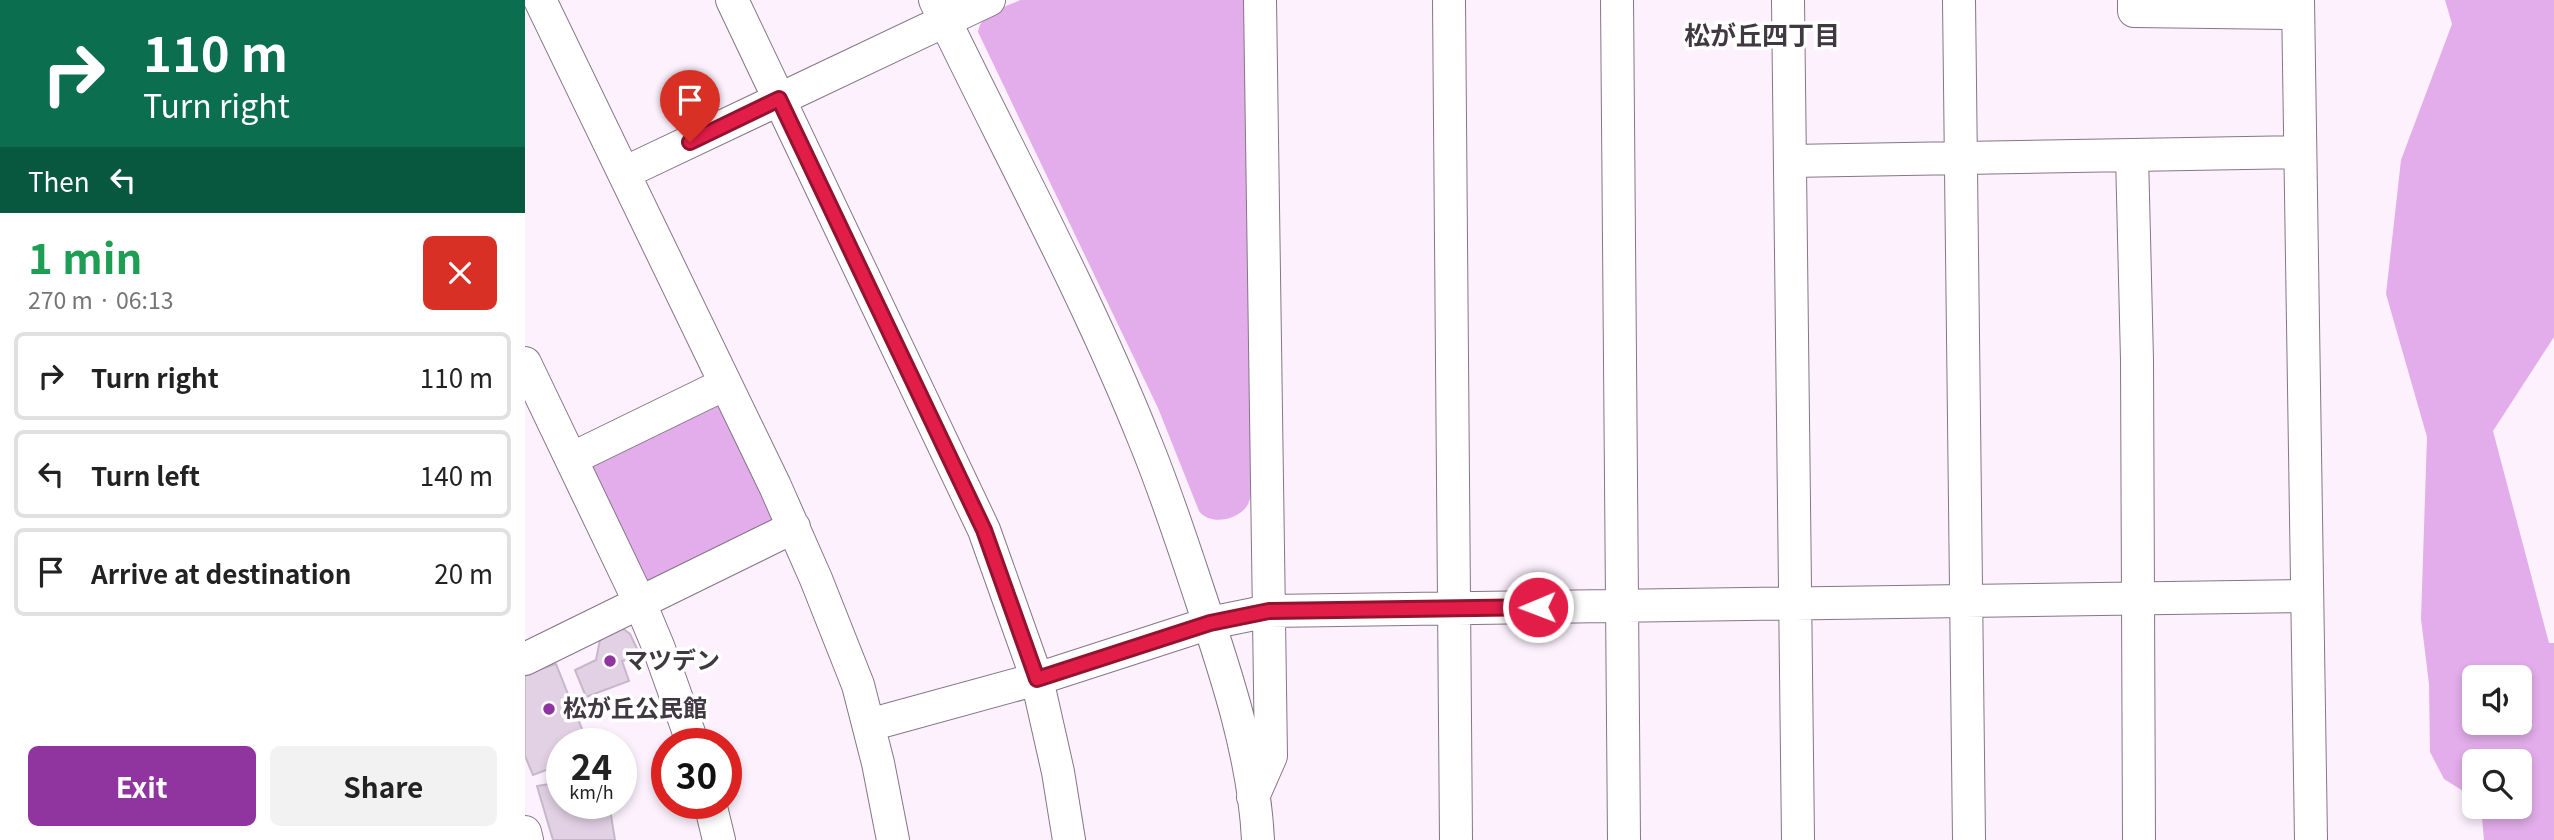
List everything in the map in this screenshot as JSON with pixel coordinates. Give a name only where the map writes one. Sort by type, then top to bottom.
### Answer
[{"type":"street","points":[[540,0],[794,527],[839,634],[869,725],[893,840]]},
{"type":"street","points":[[731,0],[984,530],[1037,679],[1058,772],[1069,840]]},
{"type":"street","points":[[624,173],[779,99],[940,10],[989,0]]},
{"type":"street","points":[[1253,797],[1271,756],[1260,0]]},
{"type":"street","points":[[1449,0],[1456,840]]},
{"type":"street","points":[[1617,0],[1624,840]]},
{"type":"street","points":[[1788,0],[1798,840]]},
{"type":"street","points":[[1959,0],[1969,840]]},
{"type":"street","points":[[2134,0],[2134,11],[2298,6],[2311,840]]},
{"type":"street","points":[[940,10],[1103,343],[1144,439],[1210,623],[1242,734],[1258,840]]},
{"type":"street","points":[[1790,162],[2300,152]]},
{"type":"street","points":[[2131,155],[2137,360],[2139,840]]},
{"type":"street","points":[[525,363],[640,603],[687,728]]},
{"type":"street","points":[[571,459],[725,384]]},
{"type":"street","points":[[525,659],[794,527]]},
{"type":"street","points":[[869,725],[1037,679],[1210,623],[1269,611],[2307,596]]},
{"type":"street","points":[[714,819],[719,840]]},
{"type":"street","points":[[525,832],[527,840]]},
{"type":"shaded area","points":[[1020,0],[1244,0],[1252,487],[1247,506],[1231,518],[1210,519],[1199,511],[1158,408],[978,32],[983,20],[988,16]]},
{"type":"shaded area","points":[[2445,0],[2554,0],[2554,337],[2493,431],[2549,643],[2554,643],[2554,840],[2484,840],[2482,819],[2532,819],[2532,749],[2462,749],[2462,790],[2444,779],[2430,752],[2429,684],[2421,619],[2427,437],[2386,294],[2401,160],[2452,24]]},
{"type":"shaded area","points":[[714,404],[721,409],[775,520],[645,583],[589,464]]},
{"type":"building","name":"マツデン","points":[[618,625],[630,634],[641,657],[622,661],[629,681],[586,697],[575,670],[596,660],[601,635]]},
{"type":"building","name":"松が丘公民館","points":[[556,664],[582,728],[546,728],[546,770],[533,775],[525,756],[525,674]]},
{"type":"building","points":[[546,785],[546,816],[537,786]]},
{"type":"building","points":[[547,819],[612,819],[615,840],[553,840]]},
{"type":"place","name":"マツデン","points":[[610,661]]},
{"type":"place","name":"松が丘公民館","points":[[549,709]]},
{"type":"district","name":"松が丘四丁目","points":[[1762,36]]},
{"type":"route","points":[[690,142],[779,99],[984,530],[1037,679],[1210,623],[1269,611],[1538,607]]}]
